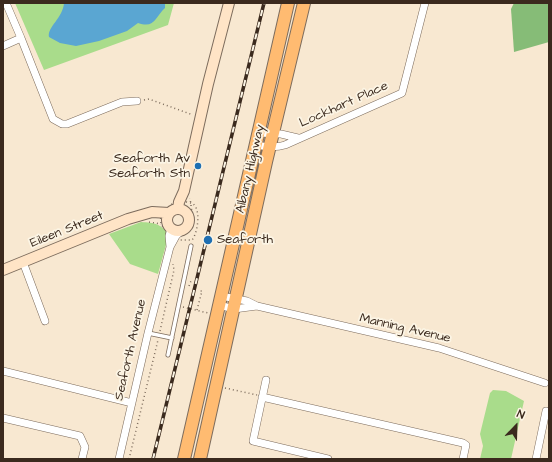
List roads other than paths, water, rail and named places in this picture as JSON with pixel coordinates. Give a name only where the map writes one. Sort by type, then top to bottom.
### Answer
[{"type":"highway","name":"Albany Highway","points":[[184,459],[288,3]]},
{"type":"highway","name":"Albany Highway","points":[[200,459],[304,3]]},
{"type":"street","points":[[6,3],[54,119],[58,122],[67,124],[122,102],[137,101]]},
{"type":"street","name":"Seaforth Avenue","points":[[119,459],[148,333],[170,247],[174,219],[184,191],[200,118],[229,3]]},
{"type":"street","name":"Lockhart Place","points":[[255,145],[278,147],[402,93],[425,3]]},
{"type":"street","points":[[3,46],[21,38]]},
{"type":"street","name":"Lockhart Place","points":[[258,132],[281,134],[298,138]]},
{"type":"street","name":"Eileen Street","points":[[3,270],[128,219],[152,212],[174,219]]},
{"type":"street","points":[[23,262],[45,321]]},
{"type":"street","name":"Manning Avenue","points":[[219,306],[235,304],[247,300],[257,306]]},
{"type":"street","name":"Manning Avenue","points":[[219,306],[235,304],[257,306],[439,348],[545,383]]},
{"type":"street","points":[[3,371],[132,403]]},
{"type":"street","points":[[266,380],[253,441],[328,459]]},
{"type":"street","points":[[262,397],[463,443],[466,445],[463,459]]},
{"type":"street","points":[[536,459],[546,411]]},
{"type":"street","points":[[3,418],[80,436],[85,447],[82,459]]},
{"type":"lane","points":[[168,355],[191,246]]},
{"type":"lane","points":[[148,333],[172,338]]},
{"type":"water","points":[[64,3],[165,3],[165,8],[151,23],[138,23],[127,31],[99,41],[76,46],[60,43],[49,37],[50,30],[61,13]]},
{"type":"railway","points":[[153,459],[264,3]]},
{"type":"place","name":"Seaforth Av Seaforth Stn","points":[[198,166]]},
{"type":"place","name":"Seaforth","points":[[208,240]]}]
